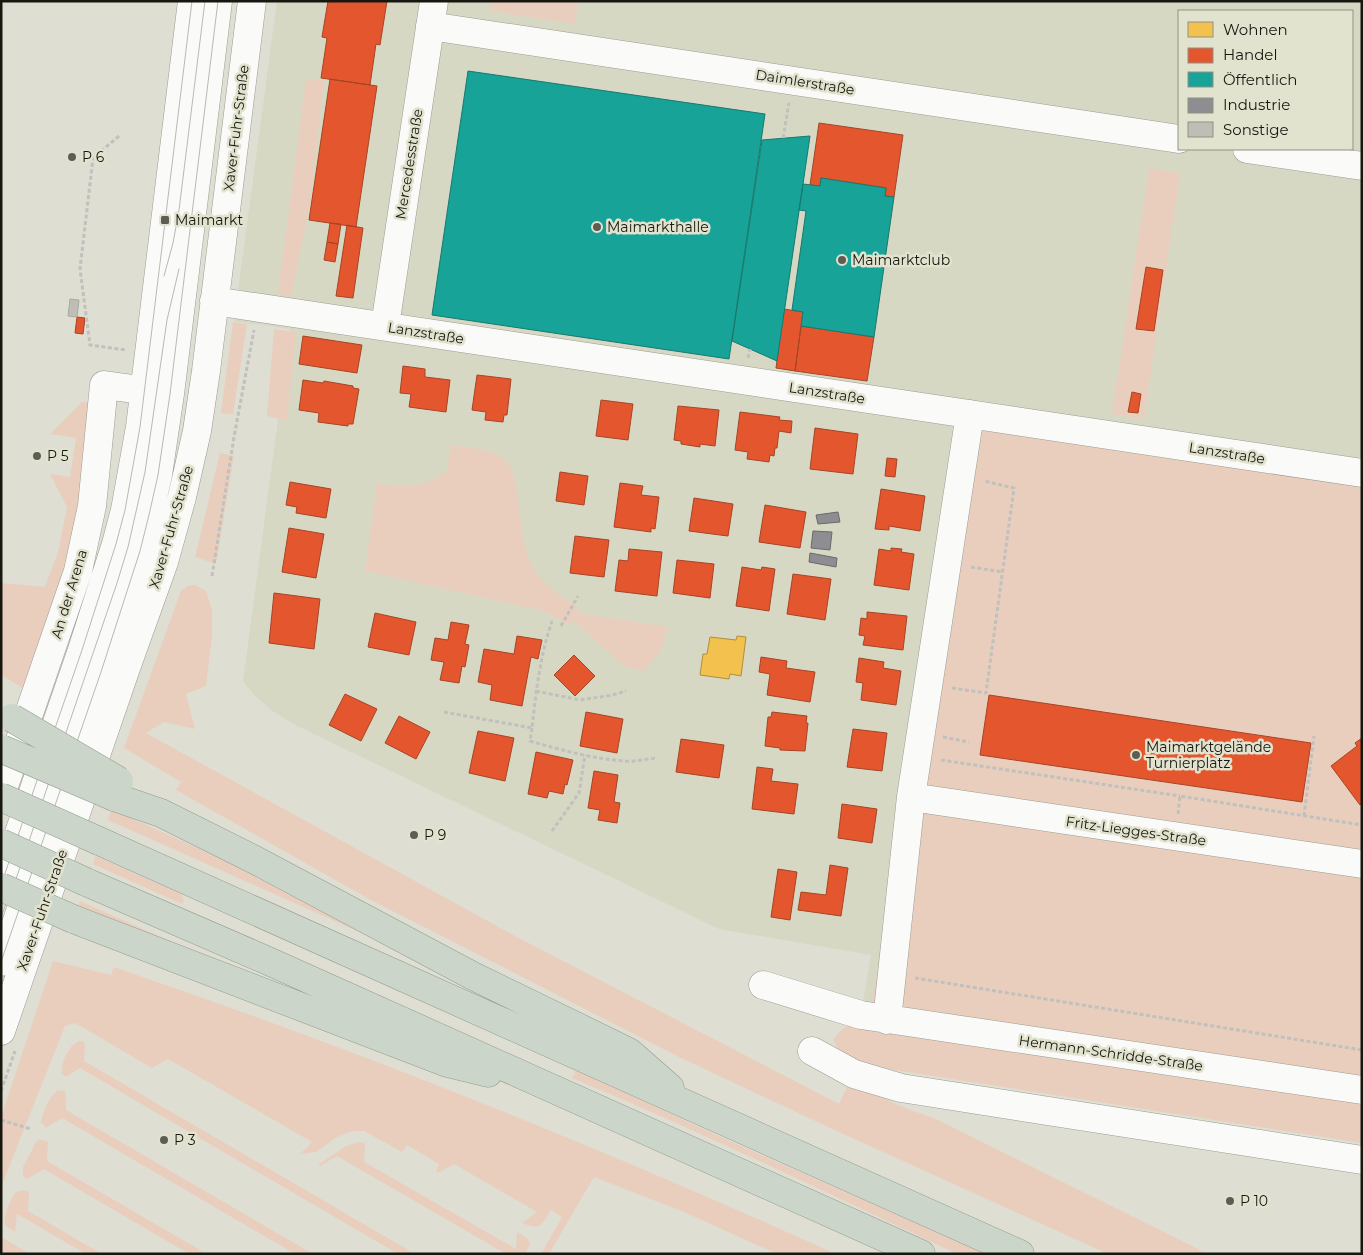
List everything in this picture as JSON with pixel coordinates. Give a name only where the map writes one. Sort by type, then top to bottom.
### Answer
[{"type":"highway","points":[[7,714],[117,789],[161,814],[257,862],[473,976],[629,1052],[692,1107]]},
{"type":"highway","points":[[2,748],[117,789]]},
{"type":"highway","points":[[1,796],[1020,1254]]},
{"type":"highway","points":[[1,843],[921,1254]]},
{"type":"highway","points":[[1,886],[71,926],[201,982],[249,987],[447,1063],[553,1088]]},
{"type":"highway","points":[[1,908],[71,926]]},
{"type":"street","points":[[1,962],[140,551],[158,475],[158,392],[192,1]]},
{"type":"street","points":[[1,886],[82,650],[116,544],[133,470],[158,392],[218,1]]},
{"type":"street","name":"Xaver-Fuhr-Straße","points":[[1,1031],[164,562],[182,497],[202,398],[252,1]]},
{"type":"street","name":"Daimlerstraße","points":[[432,14],[792,80],[1178,138]]},
{"type":"street","name":"Mercedesstraße","points":[[385,326],[432,14]]},
{"type":"street","points":[[1254,150],[1362,166]]},
{"type":"street","name":"Lanzstraße","points":[[214,301],[1362,473]]},
{"type":"street","name":"An der Arena","points":[[1,796],[78,571],[92,506],[104,384],[158,392]]},
{"type":"street","points":[[158,392],[202,398]]},
{"type":"street","points":[[874,1017],[929,684],[970,414]]},
{"type":"street","name":"Fritz-Liegges-Straße","points":[[911,797],[1362,864]]},
{"type":"street","name":"Hermann-Schridde-Straße","points":[[764,985],[874,1017],[1362,1090]]},
{"type":"street","points":[[812,1051],[854,1074],[901,1088],[1362,1160]]},
{"type":"path","points":[[783,138],[792,80]]},
{"type":"path","points":[[83,237],[93,158],[119,136]]},
{"type":"path","points":[[212,576],[234,437],[258,307]]},
{"type":"path","points":[[929,684],[986,693],[1014,488],[986,482],[962,470]]},
{"type":"path","points":[[947,564],[1003,572]]},
{"type":"path","points":[[561,626],[578,596]]},
{"type":"path","points":[[552,621],[544,643],[530,741],[585,755],[627,761],[656,758]]},
{"type":"path","points":[[536,691],[580,700],[626,691]]},
{"type":"path","points":[[444,712],[532,728]]},
{"type":"path","points":[[1304,816],[1314,736]]},
{"type":"path","points":[[552,831],[579,793],[585,755]]},
{"type":"path","points":[[917,757],[1362,825]]},
{"type":"path","points":[[1175,837],[1180,796]]},
{"type":"path","points":[[910,978],[1362,1050]]},
{"type":"path","points":[[1,1120],[31,1129]]},
{"type":"shaded area","points":[[277,1],[1362,1],[1362,1126],[855,1050],[871,955],[719,929],[293,724],[271,710],[254,695],[243,681],[290,329],[234,321]]},
{"type":"shaded area","points":[[492,1],[578,1],[575,24],[490,11]]},
{"type":"shaded area","points":[[324,79],[310,203],[291,296],[278,294],[306,80]]},
{"type":"shaded area","points":[[1149,168],[1180,173],[1144,419],[1112,414]]},
{"type":"shaded area","points":[[233,322],[247,324],[233,414],[221,413]]},
{"type":"shaded area","points":[[274,329],[296,332],[287,421],[267,416]]},
{"type":"shaded area","points":[[82,402],[87,402],[92,407],[72,549],[25,689],[1,675],[1,583],[45,587],[58,552],[67,507],[50,474],[70,477],[76,438],[50,434]]},
{"type":"shaded area","name":"Maimarktgelände Turnierplatz","points":[[964,426],[1362,486],[1362,1143],[862,1065],[842,1057],[833,1040],[837,1034],[848,1026],[868,1027]]},
{"type":"shaded area","points":[[451,445],[487,451],[500,457],[510,466],[514,474],[518,494],[523,539],[531,564],[546,584],[579,608],[577,613],[668,627],[661,651],[644,671],[625,667],[574,621],[567,624],[544,611],[365,571],[377,483],[414,486],[438,477],[447,471]]},
{"type":"shaded area","points":[[220,453],[234,456],[216,564],[195,557]]},
{"type":"shaded area","points":[[189,585],[195,585],[206,591],[212,610],[212,636],[206,686],[186,694],[195,729],[164,722],[146,733],[515,936],[839,1104],[850,1081],[898,1105],[938,1120],[1208,1254],[1108,1254],[679,1057],[369,899],[176,790],[181,782],[124,748],[181,591]]},
{"type":"shaded area","points":[[111,809],[220,858],[335,916],[359,931],[108,820]]},
{"type":"shaded area","points":[[95,856],[181,894],[184,901],[182,904],[93,864]]},
{"type":"shaded area","points":[[80,901],[244,974],[77,910]]},
{"type":"shaded area","points":[[53,961],[111,975],[114,967],[308,1036],[574,1140],[836,1254],[777,1254],[684,1212],[594,1177],[549,1254],[541,1254],[562,1217],[551,1210],[540,1225],[534,1226],[522,1223],[537,1212],[454,1164],[438,1173],[436,1171],[439,1164],[407,1145],[402,1152],[364,1131],[352,1131],[337,1137],[316,1152],[300,1154],[312,1142],[168,1059],[152,1068],[75,1023],[65,1026],[1,1187],[1,1117]]},
{"type":"shaded area","points":[[81,1041],[85,1043],[84,1061],[415,1254],[398,1254],[80,1068],[66,1077],[62,1074],[64,1059],[69,1049]]},
{"type":"shaded area","points":[[576,1070],[732,1142],[985,1254],[957,1254],[717,1142],[572,1078]]},
{"type":"shaded area","points":[[58,1090],[65,1091],[66,1110],[313,1254],[295,1254],[62,1118],[46,1128],[41,1122],[43,1114],[49,1100]]},
{"type":"shaded area","points":[[39,1139],[48,1142],[47,1161],[207,1254],[189,1254],[44,1169],[27,1179],[23,1176],[23,1167]]},
{"type":"shaded area","points":[[358,1142],[365,1143],[364,1162],[516,1249],[517,1232],[528,1239],[530,1244],[525,1254],[506,1254],[337,1156],[320,1166],[318,1165],[346,1146]]},
{"type":"shaded area","points":[[24,1190],[29,1192],[28,1211],[102,1254],[86,1254],[17,1214],[15,1232],[5,1225],[6,1212],[11,1199],[16,1192]]},
{"type":"shaded area","points":[[1,1237],[30,1254],[1,1254]]},
{"type":"building: Wohnen","points":[[737,636],[746,637],[741,676],[730,674],[729,679],[700,675],[703,654],[707,654],[710,637],[736,640]]},
{"type":"building: Handel","points":[[328,1],[387,1],[380,45],[376,44],[370,85],[321,78],[327,38],[322,37]]},
{"type":"building: Handel","points":[[330,79],[377,86],[356,227],[309,220]]},
{"type":"building: Handel","points":[[819,123],[903,135],[894,197],[885,196],[886,188],[821,178],[820,186],[810,185]]},
{"type":"building: Handel","points":[[330,223],[341,224],[338,244],[327,242]]},
{"type":"building: Handel","points":[[347,225],[363,228],[353,298],[336,296]]},
{"type":"building: Handel","points":[[327,242],[338,244],[335,262],[324,260]]},
{"type":"building: Handel","points":[[1146,267],[1163,270],[1154,331],[1136,329]]},
{"type":"building: Handel","points":[[784,309],[803,312],[795,371],[776,368]]},
{"type":"building: Handel","points":[[77,317],[85,318],[83,334],[75,333]]},
{"type":"building: Handel","points":[[801,326],[874,337],[867,381],[795,371]]},
{"type":"building: Handel","points":[[303,336],[362,345],[357,373],[299,364]]},
{"type":"building: Handel","points":[[403,366],[425,369],[425,377],[450,380],[446,412],[409,407],[411,394],[400,393]]},
{"type":"building: Handel","points":[[477,375],[511,379],[507,415],[504,415],[503,422],[485,420],[486,412],[472,410]]},
{"type":"building: Handel","points":[[303,380],[323,383],[324,381],[353,386],[353,388],[359,389],[353,424],[348,424],[348,426],[318,422],[319,413],[299,410]]},
{"type":"building: Handel","points":[[1132,392],[1141,394],[1138,413],[1128,412]]},
{"type":"building: Handel","points":[[601,400],[633,404],[628,440],[596,436]]},
{"type":"building: Handel","points":[[678,406],[719,410],[715,446],[700,444],[700,447],[681,444],[681,441],[674,440]]},
{"type":"building: Handel","points":[[740,412],[780,417],[779,420],[792,421],[791,433],[779,431],[777,448],[775,448],[774,456],[770,455],[769,462],[747,459],[748,452],[735,450]]},
{"type":"building: Handel","points":[[815,428],[858,434],[853,474],[810,469]]},
{"type":"building: Handel","points":[[887,458],[897,459],[895,477],[885,476]]},
{"type":"building: Handel","points":[[560,472],[588,476],[584,505],[556,501]]},
{"type":"building: Handel","points":[[290,482],[331,489],[326,518],[296,513],[297,507],[286,505]]},
{"type":"building: Handel","points":[[620,483],[643,486],[641,495],[659,497],[655,529],[651,528],[651,532],[614,527]]},
{"type":"building: Handel","points":[[881,489],[925,496],[920,531],[889,526],[889,530],[875,529]]},
{"type":"building: Handel","points":[[694,498],[733,504],[728,536],[689,531]]},
{"type":"building: Handel","points":[[765,505],[806,512],[800,548],[759,542]]},
{"type":"building: Handel","points":[[289,528],[324,534],[316,578],[282,572]]},
{"type":"building: Handel","points":[[575,536],[609,540],[604,577],[570,573]]},
{"type":"building: Handel","points":[[891,548],[902,549],[901,552],[914,554],[909,590],[874,585],[879,549],[891,551]]},
{"type":"building: Handel","points":[[629,549],[662,552],[657,596],[615,591],[619,560],[628,561]]},
{"type":"building: Handel","points":[[677,560],[714,564],[710,598],[673,593]]},
{"type":"building: Handel","points":[[742,567],[761,570],[762,567],[775,569],[769,611],[736,606]]},
{"type":"building: Handel","points":[[793,574],[831,579],[825,620],[787,614]]},
{"type":"building: Handel","points":[[274,593],[320,599],[314,649],[269,643]]},
{"type":"building: Handel","points":[[867,612],[907,616],[903,650],[863,645],[865,636],[859,635],[861,618],[867,619]]},
{"type":"building: Handel","points":[[375,613],[416,622],[409,655],[368,647]]},
{"type":"building: Handel","points":[[451,622],[469,625],[465,644],[469,645],[465,667],[462,666],[459,683],[440,680],[444,662],[431,660],[435,638],[448,640]]},
{"type":"building: Handel","points":[[517,636],[542,640],[538,659],[531,657],[522,706],[490,700],[492,685],[478,682],[484,649],[514,654]]},
{"type":"building: Handel","points":[[574,655],[595,676],[575,696],[554,675]]},
{"type":"building: Handel","points":[[761,657],[787,661],[786,668],[815,672],[810,702],[767,695],[770,674],[759,672]]},
{"type":"building: Handel","points":[[859,658],[884,662],[883,668],[901,671],[896,705],[861,700],[863,683],[856,682]]},
{"type":"building: Handel","points":[[345,694],[377,709],[361,741],[329,725]]},
{"type":"building: Handel","points":[[989,695],[1311,743],[1302,802],[980,755]]},
{"type":"building: Handel","points":[[586,712],[623,719],[617,753],[580,746]]},
{"type":"building: Handel","points":[[772,712],[807,716],[805,751],[780,750],[780,748],[765,746],[768,717],[771,717]]},
{"type":"building: Handel","points":[[399,716],[430,732],[416,759],[385,743]]},
{"type":"building: Handel","points":[[853,729],[887,733],[882,771],[847,767]]},
{"type":"building: Handel","points":[[478,731],[514,738],[505,781],[469,773]]},
{"type":"building: Handel","points":[[1362,738],[1362,803],[1360,805],[1331,766],[1357,746],[1355,743]]},
{"type":"building: Handel","points":[[681,739],[724,745],[719,778],[676,772]]},
{"type":"building: Handel","points":[[536,752],[573,760],[563,794],[549,791],[547,798],[528,794]]},
{"type":"building: Handel","points":[[757,767],[773,769],[771,781],[798,784],[794,814],[752,809]]},
{"type":"building: Handel","points":[[594,771],[618,775],[614,802],[620,803],[617,823],[598,820],[600,810],[588,808]]},
{"type":"building: Handel","points":[[842,804],[877,809],[872,843],[838,838]]},
{"type":"building: Handel","points":[[830,865],[848,868],[841,916],[798,910],[801,892],[826,895]]},
{"type":"building: Handel","points":[[778,869],[797,872],[790,920],[771,917]]},
{"type":"building: Öffentlich","name":"Maimarkthalle","points":[[468,71],[765,114],[729,359],[432,315]]},
{"type":"building: Öffentlich","points":[[810,136],[777,361],[732,341],[762,140]]},
{"type":"building: Öffentlich","name":"Maimarktclub","points":[[821,178],[886,188],[885,196],[894,197],[874,337],[801,326],[803,312],[792,310],[806,211],[799,210],[803,184],[820,186]]},
{"type":"building: Industrie","points":[[838,512],[840,522],[818,524],[816,515]]},
{"type":"building: Industrie","points":[[813,531],[832,532],[830,550],[811,548]]},
{"type":"building: Industrie","points":[[810,553],[837,558],[836,567],[809,562]]},
{"type":"building: Sonstige","points":[[70,299],[79,300],[77,317],[68,316]]},
{"type":"tram line","points":[[1,885],[82,650],[125,510],[140,427],[192,1]]},
{"type":"tram line","points":[[164,276],[179,210],[205,1]]},
{"type":"tram line","points":[[1,962],[101,672],[140,551],[149,515],[158,475],[170,394],[218,1]]},
{"type":"tram line","points":[[1,923],[128,547],[145,472],[167,320],[179,269]]},
{"type":"place","name":"P 6","points":[[72,157]]},
{"type":"place","name":"Maimarkt","points":[[165,220]]},
{"type":"place","name":"Maimarkthalle","points":[[597,227]]},
{"type":"place","name":"Maimarktclub","points":[[842,260]]},
{"type":"place","name":"P 5","points":[[37,456]]},
{"type":"place","name":"Maimarktgelände Turnierplatz","points":[[1136,755]]},
{"type":"place","name":"P 9","points":[[414,835]]},
{"type":"place","name":"P 3","points":[[164,1140]]},
{"type":"place","name":"P 10","points":[[1230,1201]]}]
